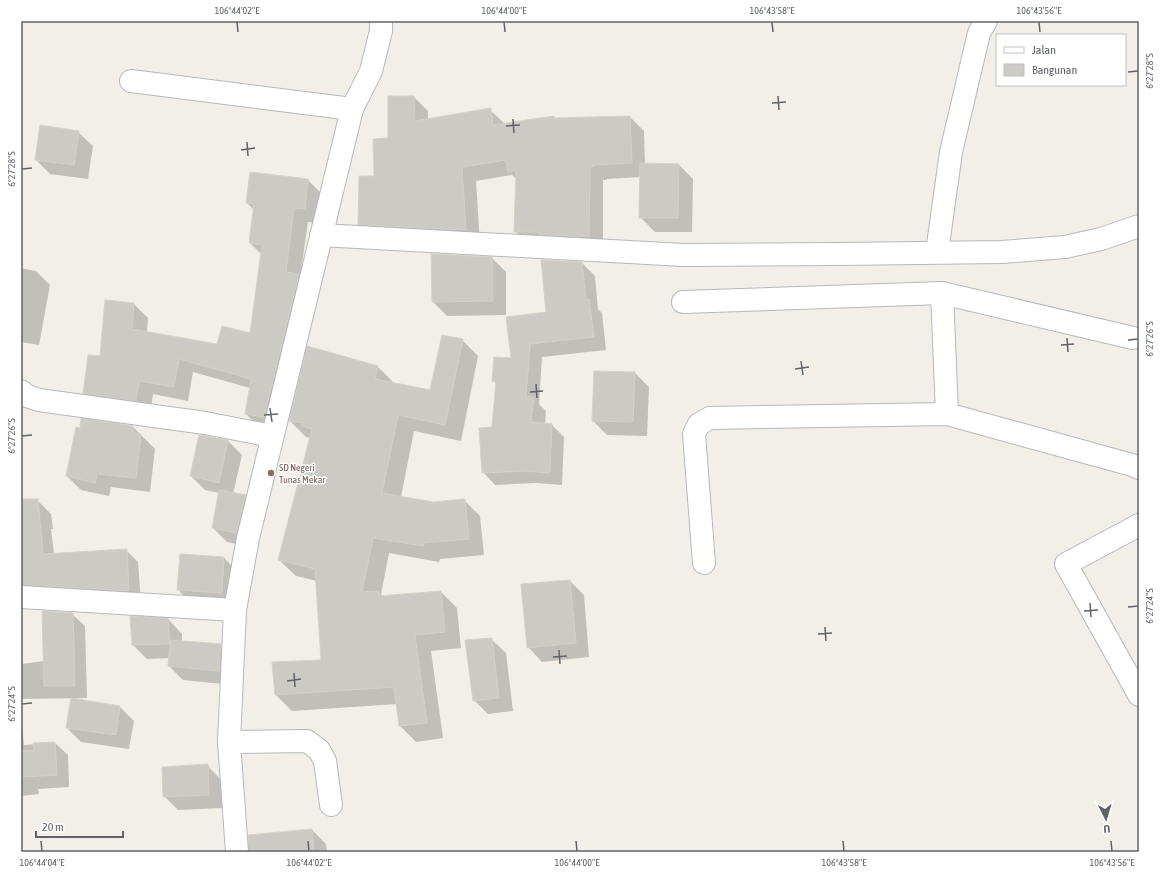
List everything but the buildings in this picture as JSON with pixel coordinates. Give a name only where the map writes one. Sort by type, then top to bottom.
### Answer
[{"type":"street","points":[[236,852],[229,742],[235,610],[248,538],[321,234],[352,109],[371,71],[381,31],[381,21]]},
{"type":"street","points":[[937,252],[951,152],[979,33],[986,21]]},
{"type":"street","points":[[131,81],[352,109]]},
{"type":"street","points":[[321,234],[683,255],[1002,252],[1065,248],[1101,240],[1139,226]]},
{"type":"street","points":[[942,293],[947,414]]},
{"type":"street","points":[[683,302],[942,293],[1133,338]]},
{"type":"street","points":[[21,391],[27,396],[39,400],[205,423],[272,436]]},
{"type":"street","points":[[704,563],[694,434],[699,424],[710,418],[947,414],[1139,468]]},
{"type":"street","points":[[1139,525],[1066,564],[1139,695]]},
{"type":"street","points":[[21,597],[235,610]]},
{"type":"street","points":[[229,742],[307,741],[319,750],[325,761],[331,805]]},
{"type":"place","name":"SD Negeri Tunas Mekar","points":[[271,473]]}]
